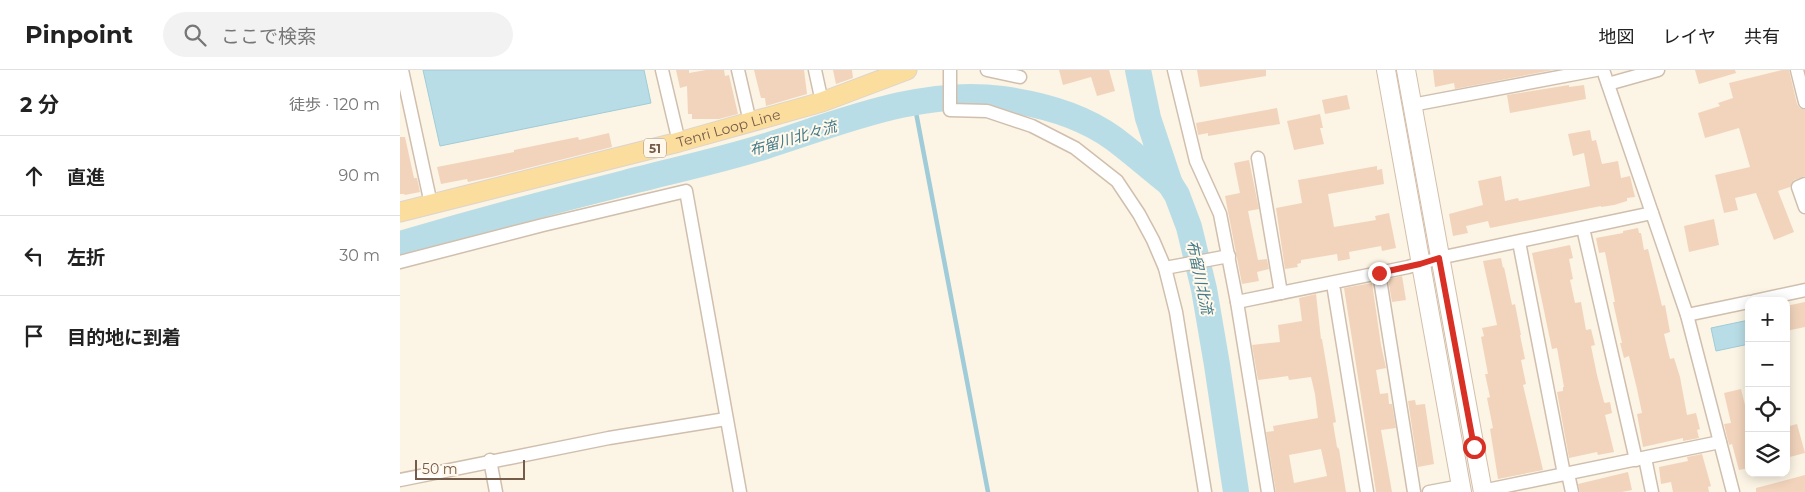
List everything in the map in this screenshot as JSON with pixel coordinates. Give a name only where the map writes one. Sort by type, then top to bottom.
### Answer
[{"type":"main road","name":"Tenri Loop Line","points":[[400,212],[679,142],[822,102],[896,72]]},
{"type":"street","points":[[402,70],[431,204]]},
{"type":"street","points":[[662,70],[679,142]]},
{"type":"street","points":[[738,70],[750,122]]},
{"type":"street","points":[[815,70],[822,102]]},
{"type":"street","points":[[987,70],[1020,78]]},
{"type":"street","points":[[1174,70],[1196,161],[1220,214],[1237,302],[1268,492]]},
{"type":"street","points":[[1386,70],[1461,489],[1429,492]]},
{"type":"street","points":[[1406,70],[1482,492],[1720,442]]},
{"type":"street","points":[[1412,105],[1596,70]]},
{"type":"street","points":[[1603,70],[1687,315],[1733,492]]},
{"type":"street","points":[[1608,84],[1658,70]]},
{"type":"street","points":[[1798,70],[1805,102]]},
{"type":"street","points":[[950,71],[950,110],[987,111],[1032,126],[1074,148],[1117,181],[1139,214],[1167,268],[1176,312],[1205,492]]},
{"type":"street","points":[[1258,158],[1281,293]]},
{"type":"street","points":[[1805,184],[1798,187],[1805,207]]},
{"type":"street","points":[[400,262],[686,191],[740,492]]},
{"type":"street","points":[[1237,302],[1652,213]]},
{"type":"street","points":[[1583,228],[1641,459],[1652,492]]},
{"type":"street","points":[[1519,242],[1566,474],[1572,492]]},
{"type":"street","points":[[1167,268],[1227,257]]},
{"type":"street","points":[[1379,273],[1414,492]]},
{"type":"street","points":[[1334,290],[1367,492]]},
{"type":"street","points":[[1773,297],[1805,290]]},
{"type":"street","points":[[1687,315],[1745,303]]},
{"type":"street","points":[[400,480],[490,460],[726,419]]},
{"type":"street","points":[[490,460],[496,492]]},
{"type":"water","points":[[423,70],[644,70],[651,103],[440,146]]},
{"type":"water","points":[[1745,321],[1745,345],[1716,351],[1711,328]]},
{"type":"building","points":[[676,70],[689,70],[689,73],[706,70],[724,70],[725,76],[729,75],[738,114],[719,119],[692,119],[692,114],[688,114],[687,86],[680,88]]},
{"type":"building","points":[[754,70],[804,70],[807,94],[766,106],[765,98],[761,98]]},
{"type":"building","points":[[833,70],[852,70],[853,78],[836,84]]},
{"type":"building","points":[[1059,70],[1109,70],[1115,91],[1097,96],[1091,77],[1063,85]]},
{"type":"building","points":[[1197,70],[1266,70],[1266,76],[1200,87]]},
{"type":"building","points":[[1433,70],[1553,70],[1455,89],[1454,83],[1435,87]]},
{"type":"building","points":[[1695,70],[1735,70],[1736,73],[1699,84]]},
{"type":"building","points":[[1789,70],[1797,104],[1805,110],[1805,176],[1794,180],[1790,187],[1778,191],[1794,232],[1774,240],[1756,193],[1735,198],[1738,210],[1724,213],[1715,175],[1750,167],[1739,128],[1705,138],[1698,113],[1720,106],[1718,103],[1733,98],[1729,83]]},
{"type":"building","points":[[1569,85],[1569,87],[1584,85],[1586,99],[1510,113],[1507,95]]},
{"type":"building","points":[[1347,95],[1350,109],[1325,114],[1322,100]]},
{"type":"building","points":[[1277,108],[1280,124],[1208,136],[1208,133],[1198,135],[1196,123]]},
{"type":"building","points":[[1320,114],[1323,128],[1320,128],[1324,144],[1294,150],[1287,121]]},
{"type":"building","points":[[1590,130],[1592,141],[1596,140],[1602,164],[1618,161],[1621,178],[1630,176],[1635,197],[1627,198],[1627,201],[1614,205],[1490,228],[1488,221],[1466,226],[1468,233],[1453,236],[1449,214],[1483,205],[1478,181],[1501,176],[1505,201],[1518,198],[1519,201],[1590,186],[1584,153],[1573,156],[1568,134]]},
{"type":"building","points":[[609,133],[612,147],[492,177],[468,182],[467,179],[441,184],[437,167],[578,137],[579,140]]},
{"type":"building","points":[[400,137],[405,137],[414,178],[417,178],[420,192],[400,194]]},
{"type":"building","points":[[1249,160],[1259,209],[1248,211],[1258,260],[1267,259],[1269,269],[1257,272],[1259,281],[1242,284],[1225,196],[1240,193],[1234,163]]},
{"type":"building","points":[[1377,166],[1377,170],[1382,169],[1384,184],[1328,194],[1334,227],[1376,220],[1375,216],[1389,213],[1396,248],[1382,251],[1381,246],[1349,252],[1350,259],[1338,261],[1337,254],[1301,260],[1301,263],[1297,264],[1298,267],[1285,269],[1276,208],[1302,203],[1298,180]]},
{"type":"building","points":[[1714,219],[1719,245],[1689,252],[1684,226]]},
{"type":"building","points":[[1638,228],[1639,233],[1641,233],[1644,250],[1648,249],[1662,306],[1665,305],[1670,332],[1664,334],[1670,359],[1674,358],[1680,377],[1687,415],[1696,413],[1700,429],[1697,430],[1699,438],[1683,441],[1683,438],[1643,447],[1637,414],[1642,413],[1637,389],[1629,356],[1624,358],[1620,343],[1622,343],[1605,252],[1599,253],[1596,238]]},
{"type":"building","points":[[1570,245],[1573,258],[1569,259],[1573,279],[1570,280],[1575,303],[1581,302],[1586,330],[1591,329],[1595,345],[1591,346],[1604,402],[1610,402],[1612,413],[1605,415],[1614,452],[1598,455],[1597,452],[1569,458],[1557,392],[1563,391],[1564,387],[1557,348],[1552,349],[1532,253]]},
{"type":"building","points":[[1501,258],[1512,305],[1515,304],[1525,359],[1521,360],[1526,384],[1523,385],[1543,470],[1498,479],[1490,429],[1493,428],[1487,398],[1490,397],[1485,374],[1488,374],[1481,337],[1484,336],[1482,328],[1497,325],[1483,261]]},
{"type":"building","points":[[1402,276],[1406,300],[1392,302],[1388,279]]},
{"type":"building","points":[[1372,283],[1386,368],[1376,370],[1380,394],[1388,393],[1389,404],[1392,404],[1396,428],[1381,430],[1392,492],[1376,492],[1344,288]]},
{"type":"building","points":[[1316,294],[1321,339],[1336,422],[1333,423],[1346,492],[1276,492],[1266,432],[1274,431],[1273,426],[1318,418],[1315,394],[1311,377],[1289,380],[1288,376],[1258,380],[1252,345],[1280,342],[1278,325],[1302,321],[1299,298]],"holes":[[[1321,449],[1327,476],[1294,483],[1289,455]]]},
{"type":"building","points":[[1805,302],[1805,327],[1790,330],[1790,305]]},
{"type":"building","points":[[1741,389],[1745,405],[1745,469],[1739,470],[1732,444],[1729,445],[1724,424],[1731,423],[1724,393]]},
{"type":"building","points":[[1415,400],[1416,405],[1425,404],[1434,464],[1418,467],[1408,401]]},
{"type":"building","points":[[1797,424],[1805,453],[1790,457],[1790,432],[1790,426]]},
{"type":"building","points":[[1702,454],[1711,486],[1708,487],[1709,492],[1673,492],[1671,482],[1661,484],[1659,467],[1688,461],[1687,457]]},
{"type":"building","points":[[1628,472],[1632,490],[1622,492],[1580,492],[1578,484]]},
{"type":"building","points":[[1805,475],[1805,492],[1756,492],[1756,488]]},
{"type":"waterway","name":"布留川北流","points":[[1138,70],[1148,118],[1170,184],[1177,195],[1189,227],[1204,289],[1236,492]]},
{"type":"waterway","name":"布留川北々流","points":[[400,244],[540,205],[746,152],[850,118],[910,103],[941,98],[1002,99],[1045,107],[1074,117],[1113,138],[1170,184]]},
{"type":"waterway","points":[[914,102],[988,492]]},
{"type":"route","points":[[1379,273],[1439,258],[1474,447]]}]
